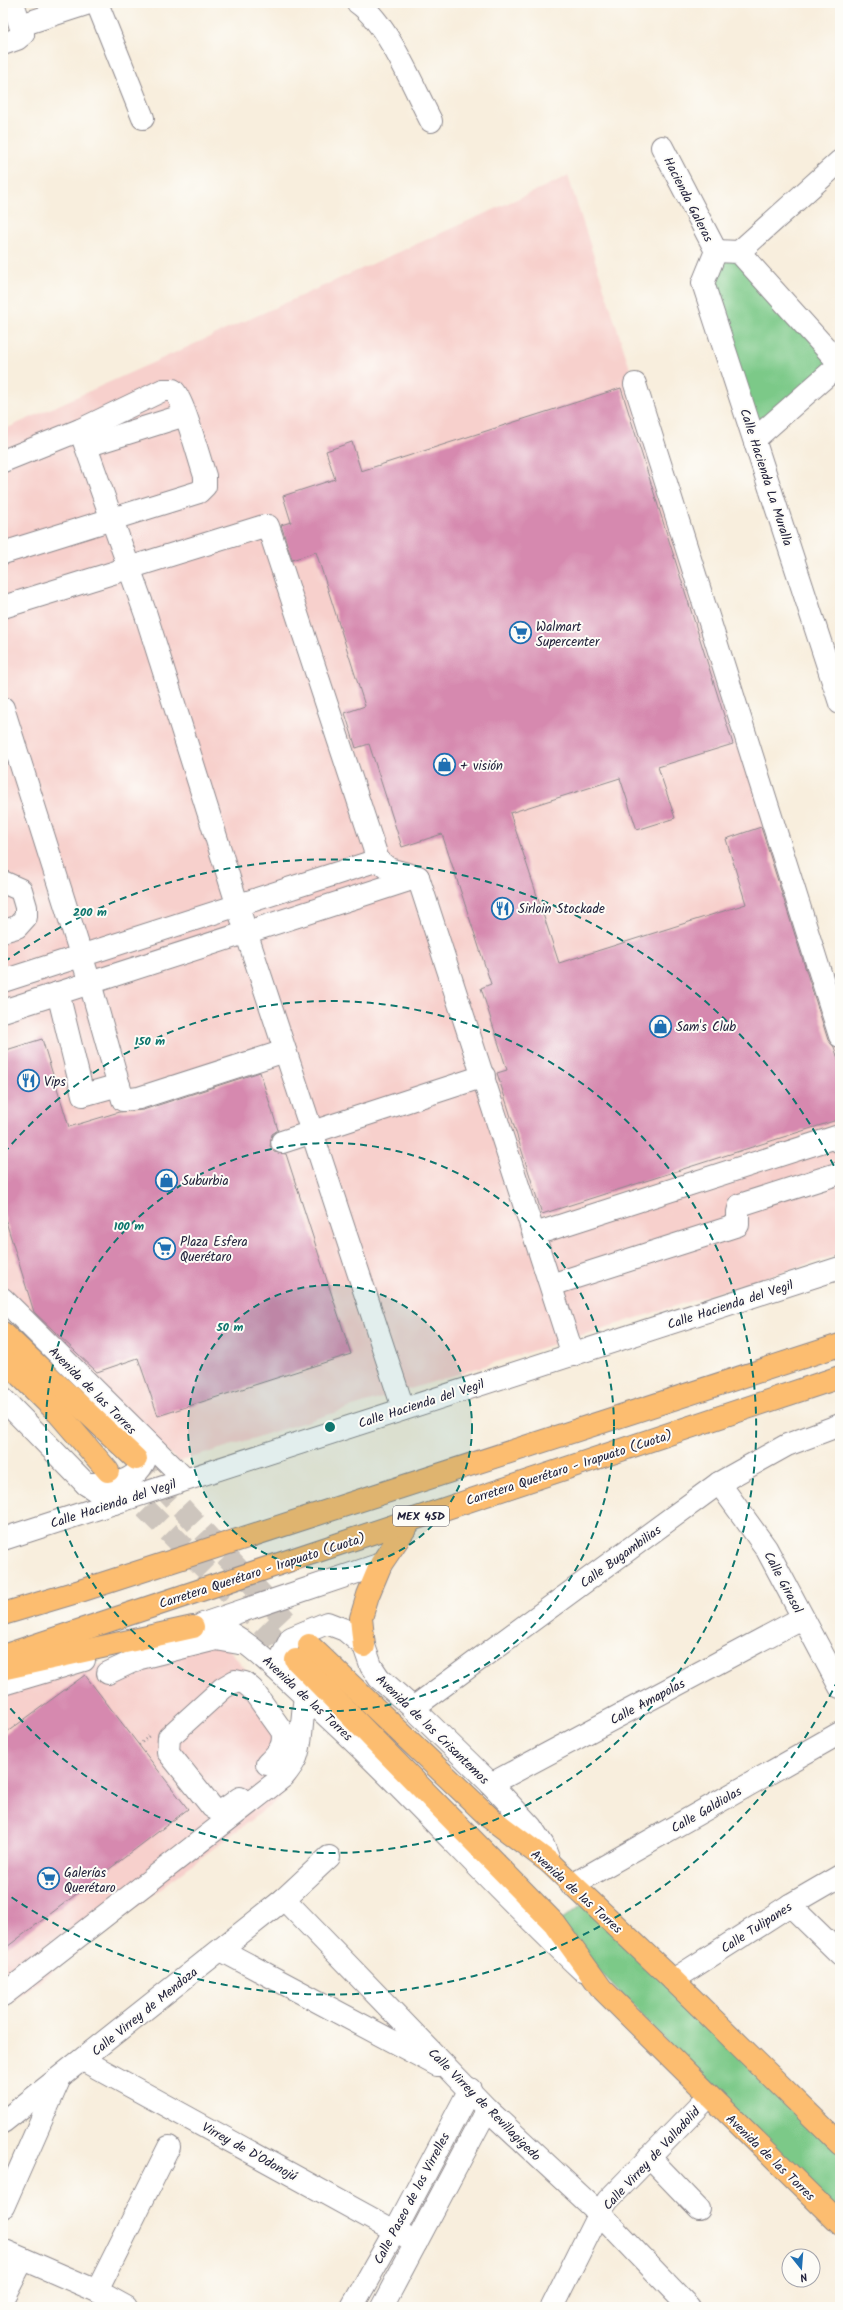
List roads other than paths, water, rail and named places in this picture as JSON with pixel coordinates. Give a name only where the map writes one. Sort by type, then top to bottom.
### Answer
[{"type":"main road","name":"Avenida de las Torres","points":[[3,1333],[143,1453]]},
{"type":"main road","name":"MEX 45D","points":[[3,1614],[80,1591],[840,1345]]},
{"type":"main road","points":[[3,1359],[59,1414],[108,1471]]},
{"type":"main road","name":"Carretera Querétaro - Irapuato (Cuota)","points":[[3,1656],[840,1377]]},
{"type":"main road","points":[[364,1646],[361,1618],[381,1564],[411,1520]]},
{"type":"main road","points":[[3,1606],[80,1591]]},
{"type":"main road","points":[[3,1669],[201,1625]]},
{"type":"main road","name":"Avenida de las Torres","points":[[840,2144],[673,1980],[550,1863],[490,1818],[302,1652],[555,1924],[601,1988],[840,2224]]},
{"type":"street","points":[[13,3],[14,36],[89,3]]},
{"type":"street","points":[[97,3],[143,118]]},
{"type":"street","points":[[358,3],[364,7],[390,42],[431,121]]},
{"type":"street","name":"Hacienda Galeras","points":[[662,147],[716,251]]},
{"type":"street","points":[[716,251],[739,252],[840,161]]},
{"type":"street","name":"Calle Hacienda La Muralla","points":[[716,251],[703,283],[840,703]]},
{"type":"street","points":[[739,252],[840,364],[755,439]]},
{"type":"street","points":[[635,384],[840,1036]]},
{"type":"street","points":[[3,553],[199,492],[205,486],[204,476],[185,415],[177,393],[173,390],[163,390],[83,438]]},
{"type":"street","points":[[3,461],[83,438],[185,415]]},
{"type":"street","points":[[83,438],[110,519],[146,615],[246,932],[403,1408]]},
{"type":"street","points":[[3,607],[266,526],[270,530],[282,569],[384,865]]},
{"type":"street","points":[[3,708],[90,982],[123,1100],[139,1098],[285,1051]]},
{"type":"street","points":[[3,981],[238,906],[384,865],[418,877]]},
{"type":"street","points":[[3,1011],[418,877]]},
{"type":"street","points":[[418,877],[484,1076],[573,1355]]},
{"type":"street","points":[[3,882],[21,890],[26,917],[17,927],[3,931]]},
{"type":"street","points":[[58,993],[83,1095],[118,1085]]},
{"type":"street","points":[[282,1142],[484,1076]]},
{"type":"street","points":[[535,1234],[836,1137],[840,1142]]},
{"type":"street","points":[[551,1285],[738,1225],[738,1212],[740,1205],[840,1173]]},
{"type":"street","name":"Calle Hacienda del Vegil","points":[[3,1539],[403,1408],[573,1355],[840,1268]]},
{"type":"street","name":"Avenida de las Torres","points":[[3,1299],[143,1453],[185,1479]]},
{"type":"street","points":[[3,1399],[86,1484],[114,1503]]},
{"type":"street","name":"Calle Bugambilias","points":[[413,1708],[719,1483],[787,1445],[840,1425]]},
{"type":"street","points":[[86,1484],[111,1484],[124,1480],[141,1470],[146,1460],[143,1453]]},
{"type":"street","name":"Calle Girasol","points":[[719,1483],[766,1548],[840,1687]]},
{"type":"street","points":[[3,1684],[201,1625],[381,1564]]},
{"type":"street","name":"Calle Amapolas","points":[[491,1784],[802,1618]]},
{"type":"street","name":"Avenida de los Crisantemos","points":[[276,1669],[291,1638],[327,1623],[345,1630],[364,1646],[375,1673],[491,1784],[531,1827],[543,1845],[550,1863]]},
{"type":"street","name":"Avenida de las Torres","points":[[201,1625],[228,1630],[251,1646],[305,1697],[348,1734],[527,1919],[601,1988]]},
{"type":"street","points":[[108,1673],[140,1658],[216,1639],[251,1646]]},
{"type":"street","points":[[3,1995],[276,1770],[280,1750],[284,1740],[282,1731],[252,1688],[245,1683],[235,1682],[223,1688],[169,1737],[168,1752],[216,1811],[221,1811],[245,1795],[276,1770],[295,1759],[300,1738],[300,1725],[305,1697]]},
{"type":"street","name":"Calle Galdiolas","points":[[572,1885],[840,1733]]},
{"type":"street","name":"Calle Virrey de Mendoza","points":[[3,2122],[284,1899],[329,1857]]},
{"type":"street","name":"Calle Tulipanes","points":[[673,1980],[790,1905],[840,1876]]},
{"type":"street","name":"Calle Virrey de Revillagigedo","points":[[284,1899],[470,2089],[487,2109],[599,2213],[688,2307]]},
{"type":"street","points":[[790,1905],[840,1954]]},
{"type":"street","points":[[220,1950],[454,2074]]},
{"type":"street","name":"Virrey de D'Odonojú","points":[[83,2060],[416,2243]]},
{"type":"street","points":[[3,2207],[61,2077]]},
{"type":"street","name":"Calle Paseo de los Virrelles","points":[[352,2307],[395,2231],[470,2089]]},
{"type":"street","name":"Calle Virrey de Valladolid","points":[[552,2307],[599,2213],[608,2200],[709,2096]]},
{"type":"street","name":"Calle Paseo de los Virrelles","points":[[382,2307],[487,2109]]},
{"type":"street","points":[[96,2291],[169,2147]]},
{"type":"street","points":[[649,2158],[700,2209]]},
{"type":"street","points":[[3,2250],[96,2291],[126,2307]]},
{"type":"street","points":[[3,2298],[23,2259]]},
{"type":"tunnel","points":[[136,1459],[309,1645]]},
{"type":"tunnel","points":[[122,1485],[296,1660]]},
{"type":"place","name":"Walmart Supercenter","points":[[520,633]]},
{"type":"place","name":"+ visión","points":[[444,765]]},
{"type":"place","name":"Sirloin Stockade","points":[[503,908]]},
{"type":"place","name":"Sam's Club","points":[[661,1026]]},
{"type":"place","name":"Vips","points":[[29,1081]]},
{"type":"place","name":"Suburbia","points":[[167,1180]]},
{"type":"place","name":"Plaza Esfera Querétaro","points":[[165,1248]]},
{"type":"place","name":"Galerías Querétaro","points":[[49,1879]]}]
